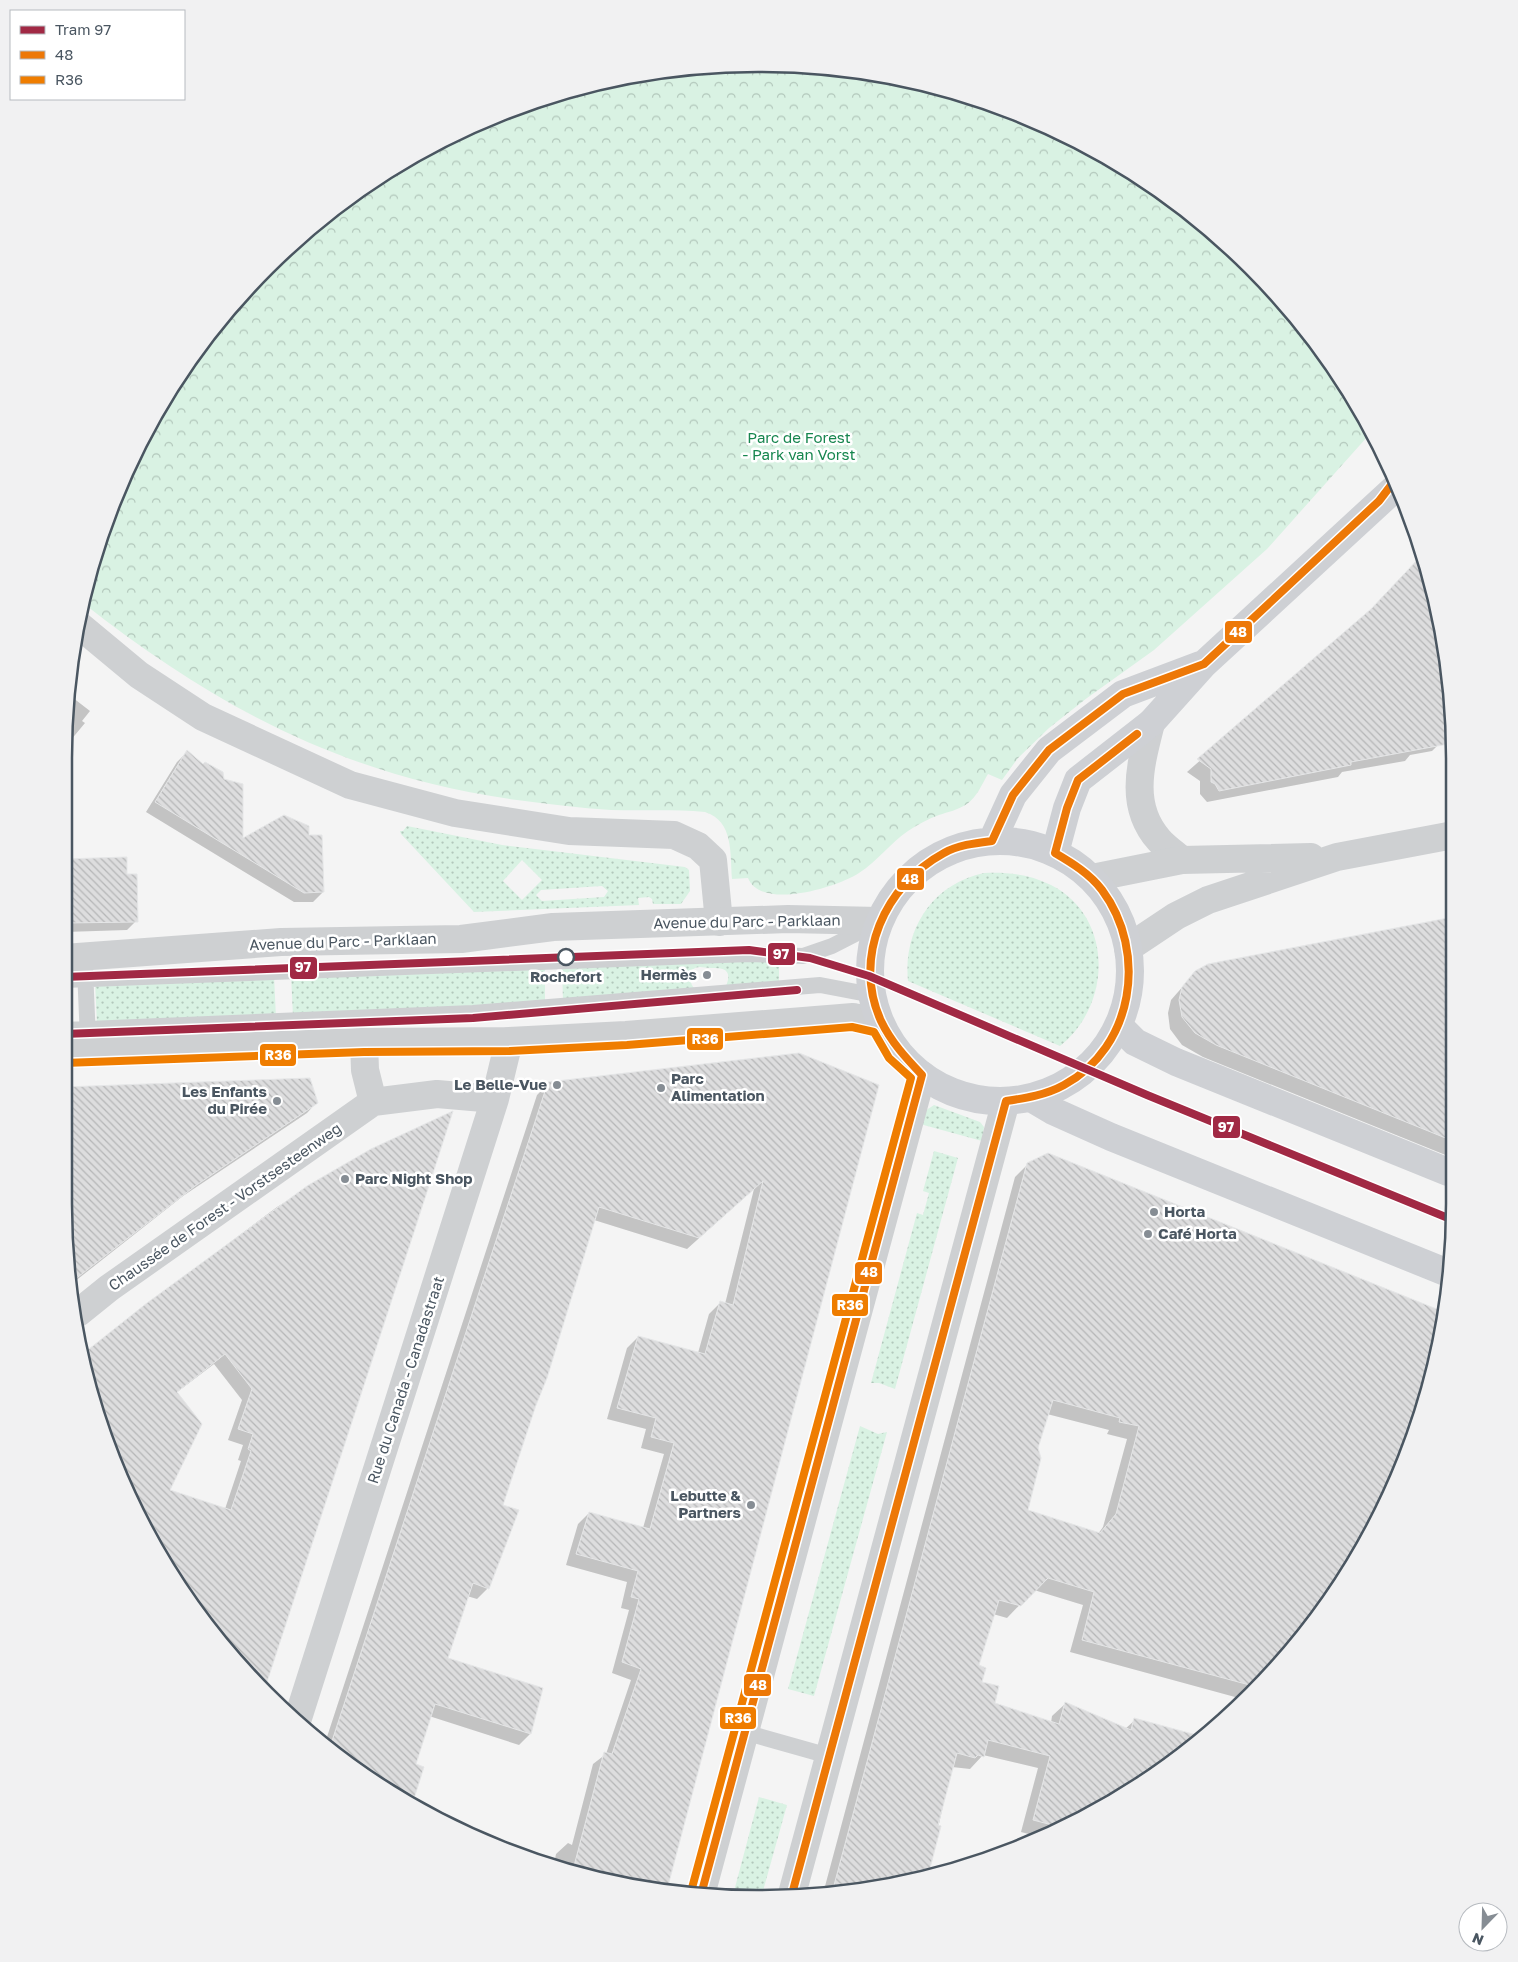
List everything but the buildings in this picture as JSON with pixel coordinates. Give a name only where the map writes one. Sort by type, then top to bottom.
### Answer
[{"type":"main road","points":[[1055,853],[1066,808],[1078,780],[1151,723],[1204,664],[1388,491]]},
{"type":"main road","points":[[992,841],[1013,795],[1048,750],[1124,694],[1204,664]]},
{"type":"main road","points":[[992,841],[1035,845],[1055,853],[1074,864],[1092,878],[1112,903],[1119,918],[1128,948],[1130,988],[1118,1026],[1104,1050],[1087,1069],[1057,1089],[1018,1100],[988,1101],[962,1095],[937,1085],[922,1075],[898,1052],[876,1012],[870,958],[879,921],[896,893],[906,881],[924,865],[945,852],[992,841]]},
{"type":"main road","points":[[1118,1026],[1135,1042],[1176,1062],[1446,1171]]},
{"type":"main road","points":[[1018,1100],[1053,1111],[1111,1137],[1442,1271]]},
{"type":"street","points":[[85,630],[139,676],[203,717],[350,785],[455,813],[569,831],[674,835],[698,846],[713,860],[719,922]]},
{"type":"street","points":[[1151,723],[1138,782],[1139,799],[1146,820],[1158,840],[1182,860]]},
{"type":"street","points":[[1128,948],[1176,916],[1208,900],[1337,857],[1446,836]]},
{"type":"street","points":[[1092,878],[1182,860],[1337,857]]},
{"type":"street","name":"Avenue du Parc - Parklaan","points":[[78,965],[281,942],[461,940],[552,927],[788,919],[879,921]]},
{"type":"street","points":[[80,1044],[509,1041],[626,1035],[852,1017],[876,1012]]},
{"type":"street","name":"Rue du Canada - Canadastraat","points":[[300,1713],[495,1100],[509,1041]]},
{"type":"street","points":[[364,1042],[365,1070],[373,1102]]},
{"type":"street","points":[[703,1887],[922,1075]]},
{"type":"street","name":"Chaussée de Forest - Vorstsesteenweg","points":[[81,1310],[109,1288],[373,1102],[437,1094],[495,1100]]},
{"type":"street","points":[[793,1888],[829,1756],[1018,1100]]},
{"type":"lane","name":"Avenue du Parc - Parklaan","points":[[78,965],[749,954],[799,957],[832,946],[879,921]]},
{"type":"lane","points":[[78,965],[80,1044],[820,984],[855,991],[876,1012]]},
{"type":"lane","points":[[744,1732],[829,1756]]},
{"type":"green space","name":"Parc de Forest - Park van Vorst","points":[[759,72],[849,78],[937,96],[980,109],[1063,143],[1102,164],[1177,214],[1212,243],[1244,274],[1275,306],[1304,341],[1330,378],[1366,438],[1267,549],[1154,650],[1049,728],[1018,758],[1002,780],[988,774],[971,801],[957,809],[931,818],[911,829],[859,873],[835,884],[800,893],[783,895],[768,893],[756,888],[748,878],[732,879],[729,840],[726,831],[714,816],[705,812],[611,810],[517,800],[455,789],[396,774],[340,755],[286,732],[234,706],[133,641],[90,608],[109,538],[143,455],[164,416],[214,341],[243,306],[306,243],[341,214],[416,164],[455,143],[538,109],[581,96],[669,78]]},
{"type":"green space","points":[[407,826],[502,845],[685,867],[689,870],[690,891],[681,904],[653,904],[652,899],[649,897],[638,898],[639,905],[474,912],[401,834],[400,831],[403,831]],"holes":[[[522,860],[542,880],[522,900],[503,881]],[[602,886],[608,891],[604,897],[542,901],[536,895],[541,890]]]},
{"type":"green space","points":[[984,873],[1018,875],[1043,881],[1072,899],[1086,918],[1095,939],[1099,962],[1097,985],[1089,1008],[1077,1029],[1060,1046],[908,981],[910,944],[916,927],[925,912],[949,887]]},
{"type":"green space","points":[[706,960],[779,962],[779,981],[726,986],[728,976],[726,971],[719,968],[699,967],[692,970],[691,975],[691,982],[695,989],[563,1001],[562,966]]},
{"type":"green space","points":[[545,966],[545,1003],[293,1017],[291,974]]},
{"type":"green space","points":[[274,975],[276,1018],[97,1024],[95,981]]},
{"type":"green space","points":[[934,1105],[980,1122],[984,1127],[982,1141],[920,1124],[925,1111]]},
{"type":"green space","points":[[934,1151],[958,1158],[895,1389],[879,1383],[871,1383],[917,1213],[923,1215],[929,1193],[923,1191]]},
{"type":"green space","points":[[860,1426],[878,1434],[887,1432],[814,1696],[788,1689]]},
{"type":"green space","points":[[759,1797],[787,1805],[763,1890],[735,1889]]},
{"type":"tram line","name":"97","points":[[72,977],[749,950],[810,958],[869,976],[1147,1095],[1445,1217]]},
{"type":"tram line","name":"97","points":[[72,1034],[473,1018],[797,990]]},
{"type":"transit line","name":"48","points":[[703,1887],[922,1075],[889,1036],[881,1021],[873,997],[870,972],[873,948],[880,925],[890,903],[905,884],[923,867],[944,853],[955,848],[992,841],[1013,795],[1049,750],[1123,694],[1204,664],[1379,501],[1389,488]]},
{"type":"transit line","name":"48","points":[[793,1888],[1006,1101],[1043,1094],[1064,1085],[1088,1068],[1106,1047],[1119,1023],[1126,996],[1129,969],[1125,941],[1116,915],[1102,890],[1092,879],[1055,853],[1067,808],[1078,780],[1137,734]]},
{"type":"transit line","name":"R36","points":[[72,1063],[364,1052],[510,1051],[627,1045],[852,1027],[874,1032],[889,1058],[911,1078],[693,1886]]},
{"type":"place","name":"Rochefort","points":[[566,957]]},
{"type":"place","name":"Hermès","points":[[707,975]]},
{"type":"place","name":"Le Belle-Vue","points":[[557,1085]]},
{"type":"place","name":"Parc Alimentation","points":[[661,1088]]},
{"type":"place","name":"Les Enfants du Pirée","points":[[277,1101]]},
{"type":"place","name":"Parc Night Shop","points":[[345,1179]]},
{"type":"place","name":"Horta","points":[[1154,1212]]},
{"type":"place","name":"Café Horta","points":[[1148,1234]]},
{"type":"place","name":"Lebutte & Partners","points":[[751,1505]]}]
